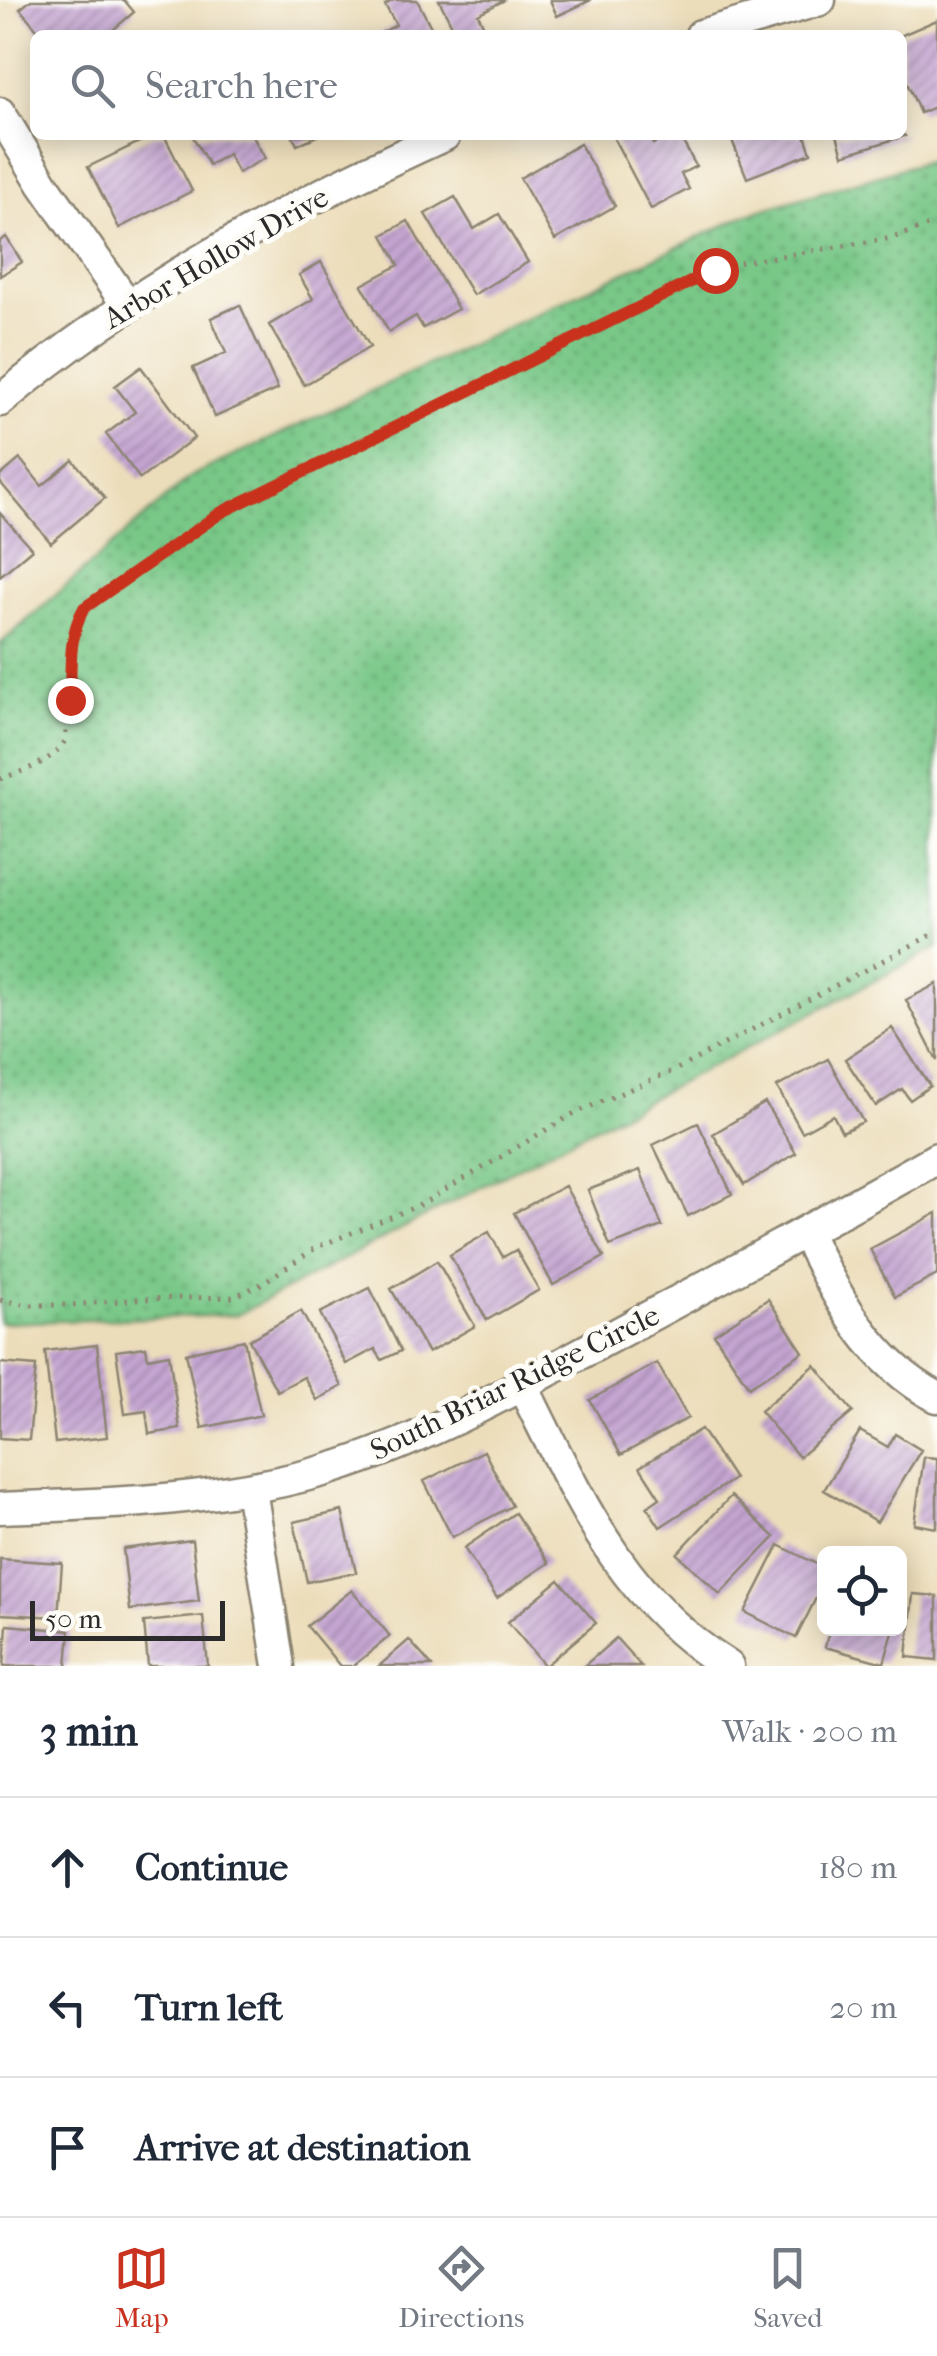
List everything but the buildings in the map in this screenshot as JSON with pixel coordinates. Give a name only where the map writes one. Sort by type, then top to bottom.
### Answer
[{"type":"street","points":[[718,30],[820,0]]},
{"type":"street","points":[[0,113],[43,184],[128,306]]},
{"type":"street","name":"Arbor Hollow Drive","points":[[0,402],[64,350],[128,306],[314,198],[435,140]]},
{"type":"street","name":"South Briar Ridge Circle","points":[[0,1508],[139,1503],[250,1489],[384,1451],[522,1385],[937,1158]]},
{"type":"street","points":[[806,1232],[843,1306],[871,1345],[904,1376],[937,1397]]},
{"type":"street","points":[[522,1385],[595,1530],[618,1564],[659,1613],[728,1666]]},
{"type":"street","points":[[250,1489],[279,1666]]},
{"type":"path","points":[[0,779],[44,762],[65,742],[71,643],[84,608],[222,512],[715,270],[892,238],[937,223]]},
{"type":"path","points":[[0,1300],[72,1305],[233,1297],[261,1284],[317,1247],[420,1205],[573,1114],[677,1069],[937,932]]},
{"type":"green space","points":[[937,158],[937,948],[237,1315],[0,1323],[0,644],[191,476],[748,214]]},
{"type":"route","points":[[70,700],[71,643],[84,608],[222,512],[715,270]]}]
